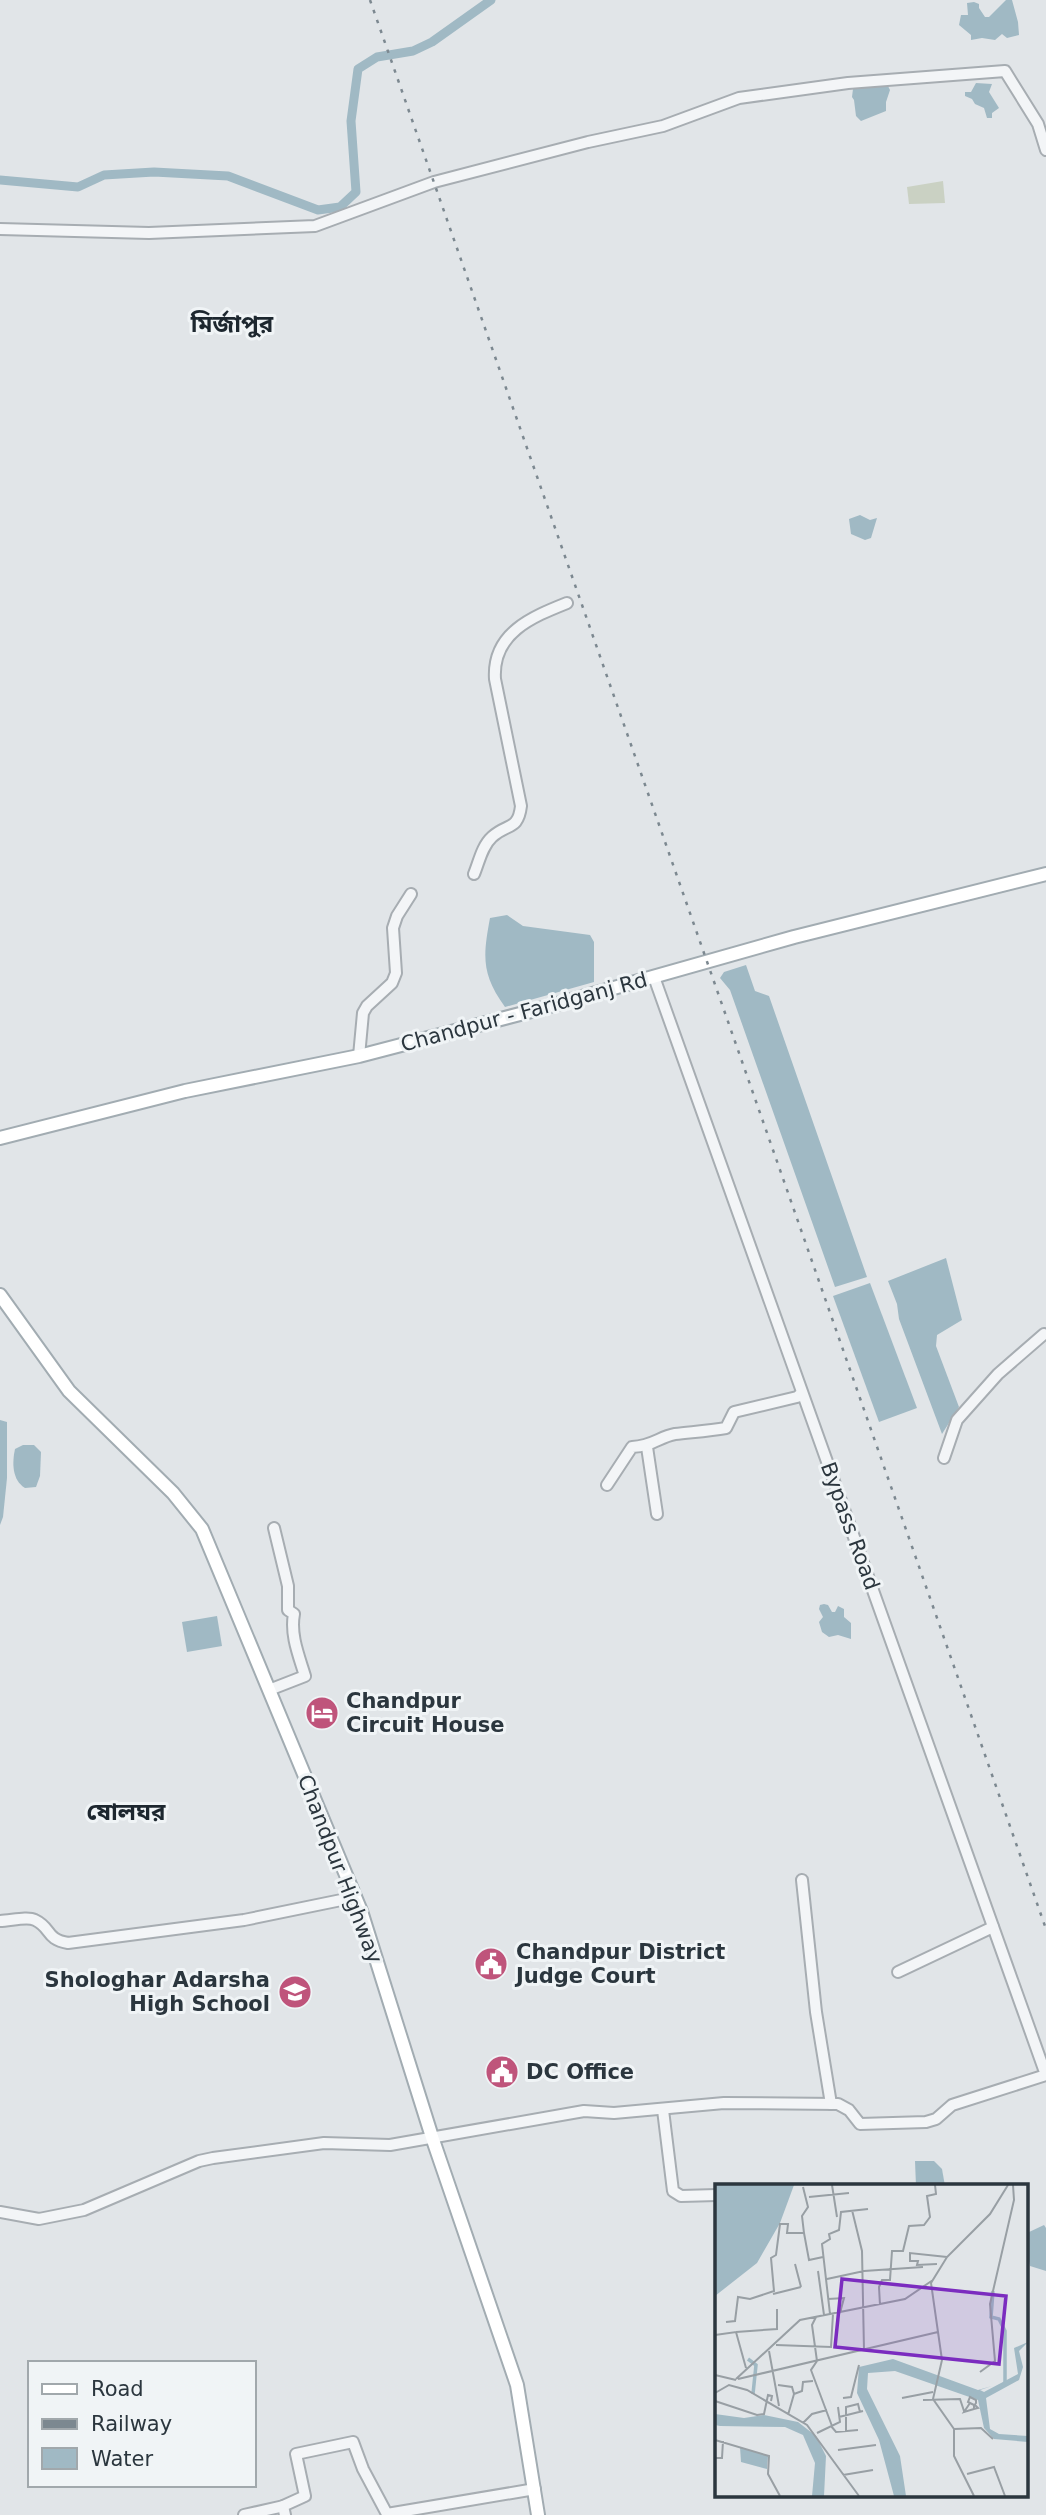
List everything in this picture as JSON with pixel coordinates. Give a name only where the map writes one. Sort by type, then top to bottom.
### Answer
[{"type":"main road","name":"Chandpur - Faridganj Rd","points":[[0,1138],[185,1091],[359,1056],[794,937],[1046,874]]},
{"type":"main road","name":"Chandpur Highway","points":[[0,1295],[69,1391],[173,1493],[202,1529],[356,1897],[432,2137],[517,2385],[538,2515]]},
{"type":"street","points":[[0,229],[149,233],[315,226],[434,182],[588,142],[663,126],[739,98],[906,78],[1005,71],[1038,124],[1046,150]]},
{"type":"street","points":[[474,874],[486,845],[493,836],[515,825],[520,818],[521,806],[495,679],[497,658],[516,628],[527,619],[568,603]]},
{"type":"street","points":[[359,1056],[366,1006],[392,983],[396,973],[393,928],[411,894]]},
{"type":"street","name":"Bypass Road","points":[[653,977],[993,1927],[1044,2061],[1046,2075]]},
{"type":"street","points":[[944,1458],[957,1420],[998,1374],[1044,1334]]},
{"type":"street","points":[[607,1485],[632,1447],[647,1447],[672,1435],[726,1428],[734,1412],[797,1397],[802,1393]]},
{"type":"street","points":[[647,1447],[657,1514]]},
{"type":"street","points":[[269,1690],[305,1676],[295,1643],[292,1625],[294,1614],[288,1610],[288,1586],[274,1528]]},
{"type":"street","points":[[802,1880],[816,2012],[831,2104]]},
{"type":"street","points":[[0,1921],[32,1919],[52,1938],[68,1942],[244,1920],[356,1897]]},
{"type":"street","points":[[898,1972],[993,1927]]},
{"type":"street","points":[[0,2212],[39,2219],[65,2215],[84,2210],[199,2161],[213,2158],[324,2143],[390,2145],[584,2111],[614,2113],[724,2103],[831,2104],[844,2106],[860,2124],[926,2123],[936,2119],[952,2105],[1046,2075]]},
{"type":"street","points":[[663,2110],[673,2191],[681,2196],[715,2195]]},
{"type":"street","points":[[244,2515],[284,2510],[305,2496],[296,2454],[352,2442],[387,2514],[535,2489]]},
{"type":"shaded area","points":[[943,181],[945,203],[909,204],[907,187]]},
{"type":"water","points":[[1006,0],[1012,0],[1019,35],[1007,38],[1002,34],[995,40],[971,40],[971,35],[959,25],[961,15],[968,15],[967,3],[979,4],[985,17],[989,17]]},
{"type":"water","points":[[976,83],[992,84],[989,92],[999,108],[992,113],[992,118],[987,118],[984,108],[965,96],[965,92],[971,92]]},
{"type":"water","points":[[887,84],[890,90],[886,111],[861,121],[856,116],[853,89]]},
{"type":"water","points":[[860,515],[870,520],[877,518],[871,538],[865,540],[851,534],[849,519]]},
{"type":"water","points":[[507,915],[523,926],[590,935],[594,942],[594,982],[505,1007],[492,985],[485,954],[490,918]]},
{"type":"water","points":[[746,965],[755,991],[769,996],[867,1277],[835,1287],[730,990],[720,978],[724,972]]},
{"type":"water","points":[[946,1258],[962,1320],[937,1335],[936,1346],[959,1407],[942,1434],[899,1319],[897,1304],[888,1281]]},
{"type":"water","points":[[870,1283],[917,1408],[879,1422],[833,1296]]},
{"type":"water","points":[[0,1420],[7,1422],[7,1478],[0,1525]]},
{"type":"water","points":[[23,1445],[34,1445],[41,1452],[40,1476],[36,1487],[25,1488],[15,1476],[15,1449]]},
{"type":"water","points":[[820,1605],[828,1605],[832,1612],[835,1612],[838,1606],[844,1609],[844,1617],[851,1623],[851,1639],[838,1635],[829,1637],[822,1632],[819,1622],[823,1617],[819,1609]]},
{"type":"water","points":[[217,1616],[222,1646],[187,1652],[182,1622]]},
{"type":"water","points":[[915,2161],[934,2161],[942,2169],[945,2184],[916,2184]]},
{"type":"water","points":[[1044,2225],[1046,2228],[1046,2271],[1030,2266],[1028,2233]]},
{"type":"waterway","points":[[0,180],[78,187],[104,175],[154,172],[228,176],[318,210],[340,207],[356,192],[351,121],[358,69],[377,57],[413,51],[432,42],[491,0]]},
{"type":"railway","points":[[370,0],[1046,1929]]},
{"type":"place","name":"Chandpur Circuit House","points":[[322,1713]]},
{"type":"place","name":"Chandpur District Judge Court","points":[[491,1964]]},
{"type":"place","name":"Shologhar Adarsha High School","points":[[295,1992]]},
{"type":"place","name":"DC Office","points":[[502,2072]]},
{"type":"district","name":"মির্জাপুর","points":[[232,324]]},
{"type":"district","name":"ষোলঘর","points":[[126,1812]]}]
